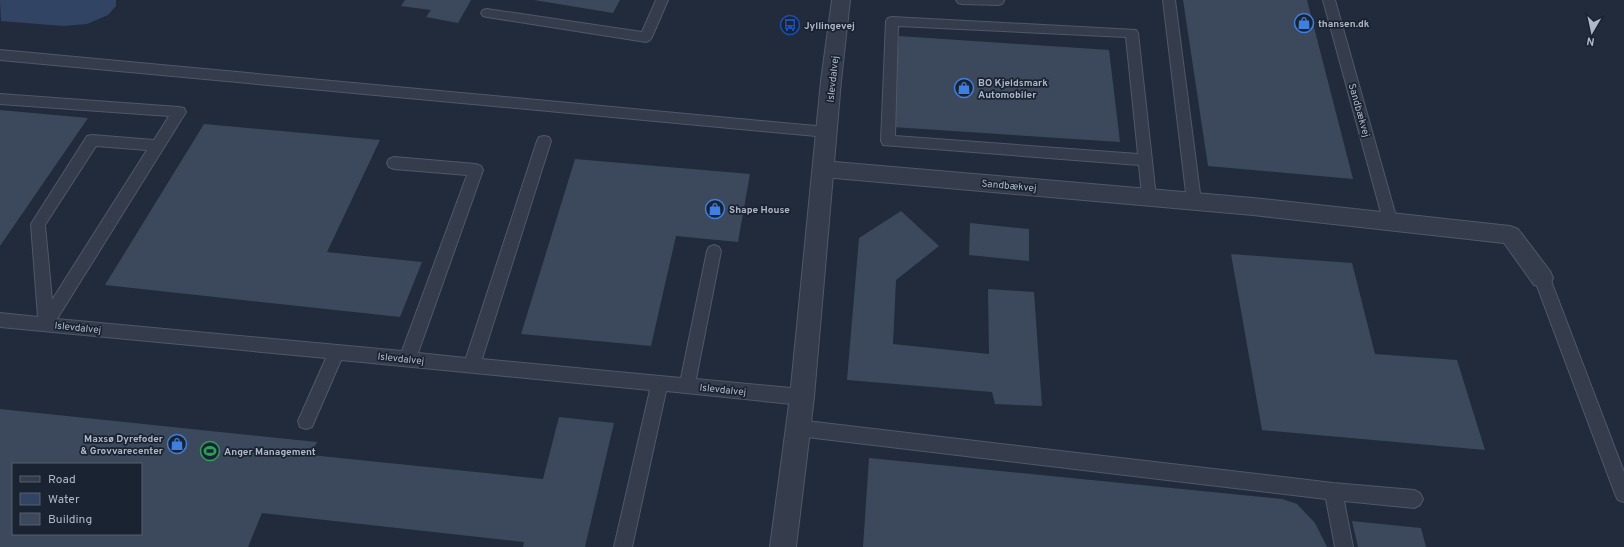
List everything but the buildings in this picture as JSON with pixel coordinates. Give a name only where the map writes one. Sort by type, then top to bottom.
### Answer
[{"type":"street","name":"Islevdalvej","points":[[783,547],[802,397],[831,81],[841,0]]},
{"type":"street","name":"Sandbækvej","points":[[823,169],[1194,201],[1390,220],[1510,234],[1542,278]]},
{"type":"lane","points":[[487,13],[646,37],[662,0]]},
{"type":"lane","points":[[962,0],[998,1]]},
{"type":"lane","points":[[1169,0],[1194,201]]},
{"type":"lane","name":"Sandbækvej","points":[[1329,0],[1390,220]]},
{"type":"lane","points":[[1144,160],[888,141],[892,21],[1132,33],[1149,197]]},
{"type":"lane","points":[[0,55],[827,132]]},
{"type":"lane","points":[[0,99],[179,112],[46,323]]},
{"type":"lane","points":[[46,323],[38,224],[92,140],[157,146]]},
{"type":"lane","points":[[472,365],[544,141]]},
{"type":"lane","points":[[394,163],[476,170],[408,358]]},
{"type":"lane","points":[[687,386],[714,251]]},
{"type":"lane","points":[[1542,278],[1624,494]]},
{"type":"lane","name":"Islevdalvej","points":[[0,320],[46,323],[802,397]]},
{"type":"lane","points":[[306,421],[337,352]]},
{"type":"lane","points":[[623,547],[660,383]]},
{"type":"lane","points":[[798,428],[1333,491],[1414,498]]},
{"type":"lane","points":[[1333,491],[1344,547]]},
{"type":"water","points":[[0,0],[116,0],[116,6],[108,15],[87,24],[63,26],[1,21]]},
{"type":"place","name":"thansen.dk","points":[[1304,23]]},
{"type":"place","name":"Jyllingevej","points":[[790,25]]},
{"type":"place","name":"BO Kjeldsmark Automobiler","points":[[964,88]]},
{"type":"place","name":"Shape House","points":[[715,209]]},
{"type":"place","name":"Maxsø Dyrefoder & Grovvarecenter","points":[[177,444]]},
{"type":"place","name":"Anger Management","points":[[210,451]]}]
